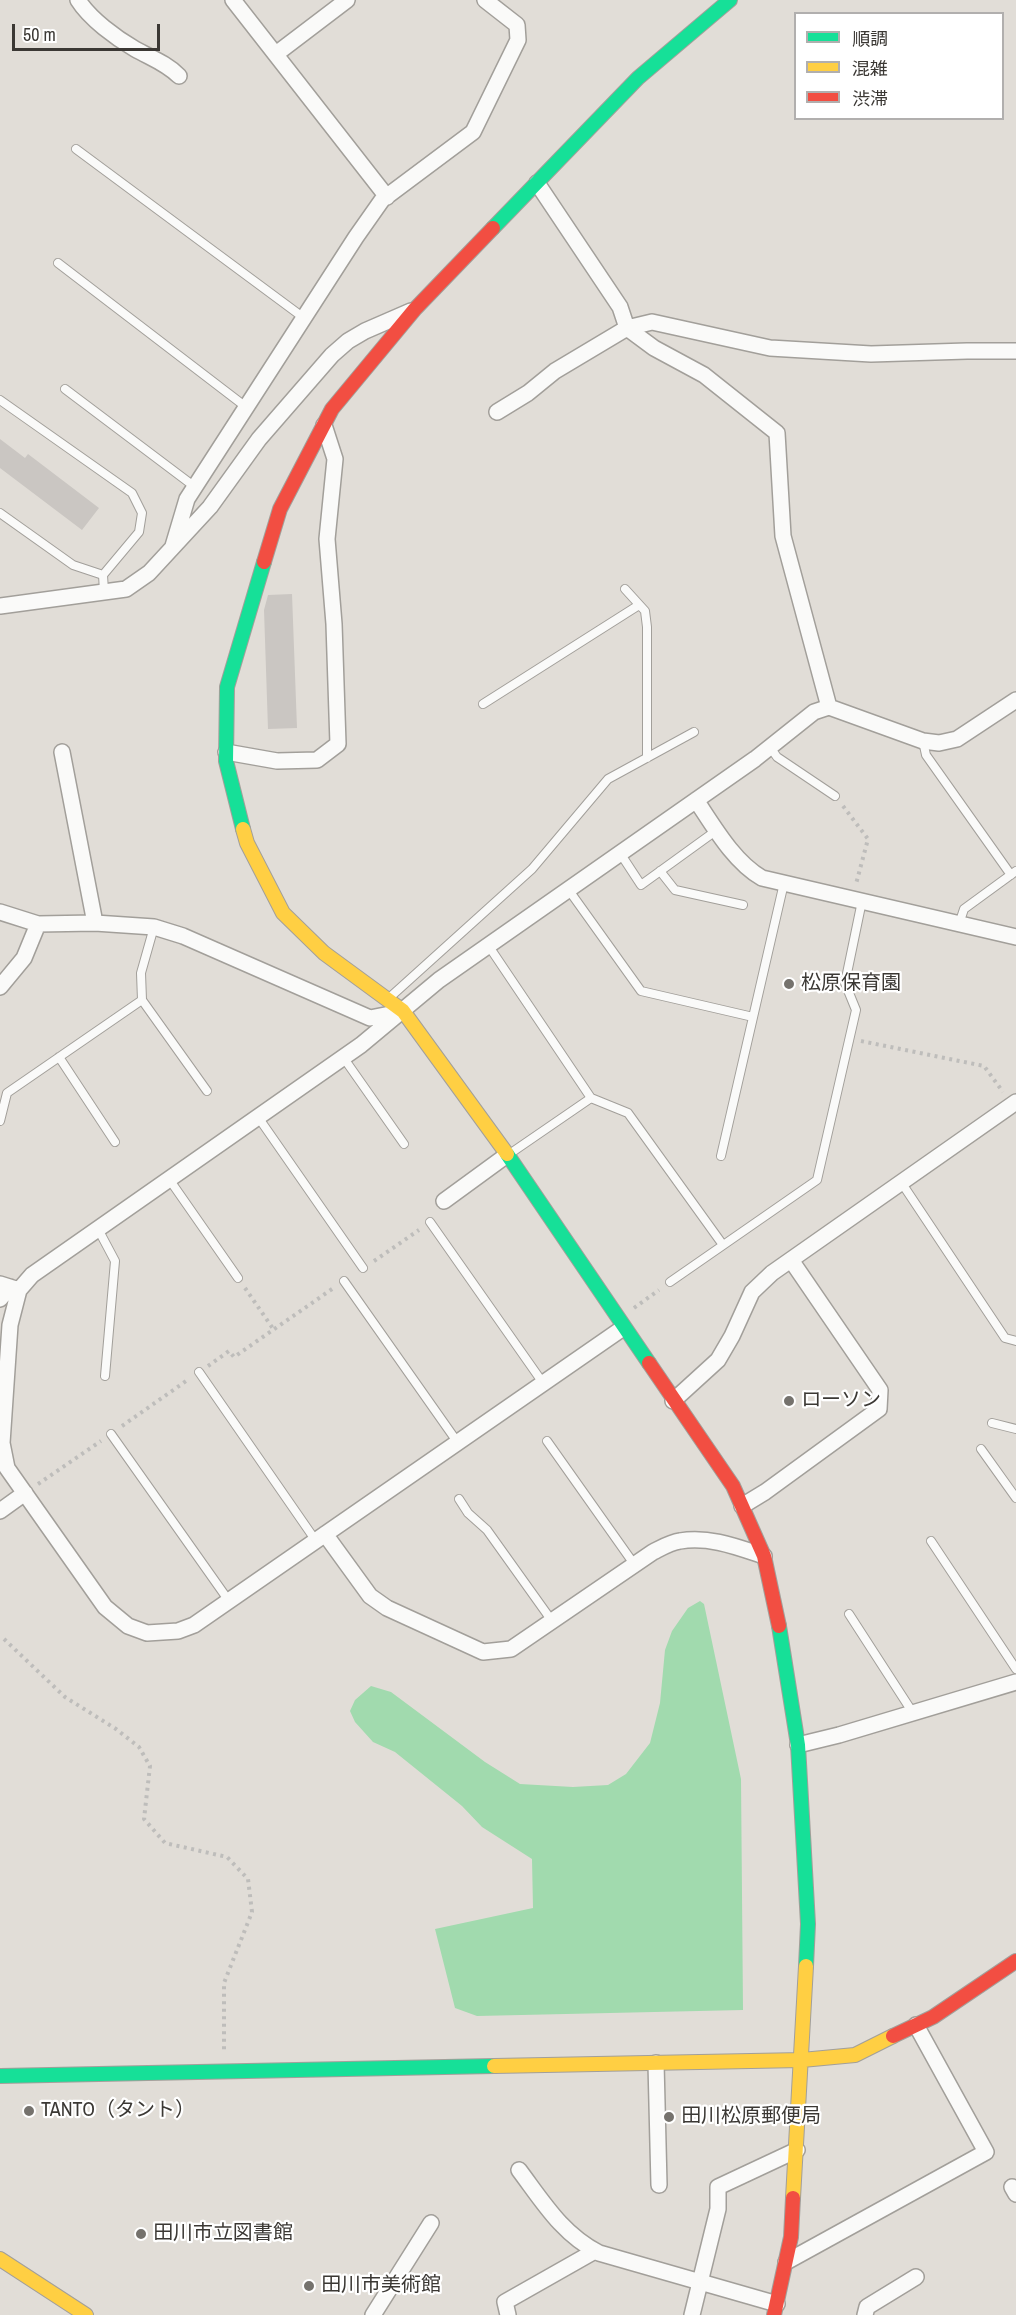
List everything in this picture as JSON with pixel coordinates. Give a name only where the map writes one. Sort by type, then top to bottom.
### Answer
[{"type":"street","points":[[78,0],[82,7],[107,28],[134,48],[169,66],[179,76]]},
{"type":"street","points":[[233,0],[387,197]]},
{"type":"street","points":[[276,54],[347,0]]},
{"type":"street","points":[[173,546],[187,499],[382,200],[473,132],[518,40],[517,24],[485,0]]},
{"type":"street","points":[[519,2170],[562,2227],[582,2245],[595,2251],[701,2282],[776,2310],[791,2237],[808,1924],[798,1745],[784,1649],[765,1556],[733,1486],[507,1155],[403,1011],[324,953],[283,913],[247,843],[225,761],[227,687],[280,509],[333,410],[415,309],[638,78],[730,0]]},
{"type":"street","points":[[537,183],[620,307],[627,328],[654,348],[704,375],[777,434],[783,536],[829,707]]},
{"type":"street","points":[[0,606],[126,589],[148,573],[210,507],[259,439],[332,355],[348,341],[365,331],[415,309]]},
{"type":"street","points":[[497,412],[528,393],[555,371],[627,328],[652,322],[770,348],[870,354],[1016,351]]},
{"type":"street","points":[[226,752],[277,761],[317,760],[338,744],[334,624],[327,539],[335,459],[324,425]]},
{"type":"street","points":[[620,1323],[543,1383],[458,1443],[194,1625],[178,1631],[147,1633],[128,1626],[105,1607],[7,1468],[2,1443],[10,1325],[7,1290],[32,1275],[343,1057],[439,980],[696,800],[814,712],[829,707],[923,741],[939,743],[957,739],[1016,700]]},
{"type":"street","points":[[62,752],[94,923]]},
{"type":"street","points":[[696,800],[749,871],[762,878],[1016,937]]},
{"type":"street","points":[[0,912],[38,924],[94,923],[154,927],[183,936],[370,1018],[403,1011]]},
{"type":"street","points":[[0,987],[24,958],[38,924]]},
{"type":"street","points":[[673,1401],[718,1360],[752,1292],[772,1273],[1014,1103]]},
{"type":"street","points":[[444,1201],[507,1155]]},
{"type":"street","points":[[742,1506],[765,1492],[879,1409],[880,1390],[791,1260]]},
{"type":"street","points":[[0,1511],[25,1493]]},
{"type":"street","points":[[321,1538],[370,1596],[387,1608],[483,1653],[511,1649],[653,1551],[678,1541],[703,1540],[725,1543],[765,1556]]},
{"type":"street","points":[[798,1745],[1016,1682]]},
{"type":"street","points":[[0,2076],[802,2060],[855,2055],[933,2017],[1016,1961]]},
{"type":"street","points":[[786,2262],[986,2152],[916,2025]]},
{"type":"street","points":[[656,2063],[659,2185]]},
{"type":"street","points":[[692,2315],[718,2209],[718,2187],[797,2150]]},
{"type":"street","points":[[373,2315],[431,2223]]},
{"type":"street","points":[[508,2315],[505,2302],[595,2251]]},
{"type":"street","points":[[0,2259],[86,2315]]},
{"type":"street","points":[[866,2315],[867,2307],[916,2277]]},
{"type":"lane","points":[[76,149],[303,318]]},
{"type":"lane","points":[[58,263],[246,407]]},
{"type":"lane","points":[[64,388],[195,487]]},
{"type":"lane","points":[[0,400],[132,493],[142,513],[139,532],[103,575],[104,591]]},
{"type":"lane","points":[[0,513],[73,565],[103,575]]},
{"type":"lane","points":[[625,589],[645,611],[647,758]]},
{"type":"lane","points":[[483,704],[639,605]]},
{"type":"lane","points":[[387,1000],[532,869],[608,779],[694,732]]},
{"type":"lane","points":[[923,741],[926,755],[1014,873],[964,909],[959,924]]},
{"type":"lane","points":[[770,747],[777,757],[835,796]]},
{"type":"lane","points":[[620,853],[641,885],[717,830]]},
{"type":"lane","points":[[660,871],[675,890],[743,905]]},
{"type":"lane","points":[[721,1156],[784,883]]},
{"type":"lane","points":[[568,889],[641,991],[753,1017]]},
{"type":"lane","points":[[670,1282],[816,1180],[856,1010],[845,982],[857,900]]},
{"type":"lane","points":[[154,927],[141,973],[142,1000],[207,1091]]},
{"type":"lane","points":[[488,945],[591,1098],[628,1113],[723,1245]]},
{"type":"lane","points":[[0,1121],[7,1093],[142,1000]]},
{"type":"lane","points":[[59,1057],[116,1142]]},
{"type":"lane","points":[[343,1057],[404,1144]]},
{"type":"lane","points":[[507,1155],[591,1098]]},
{"type":"lane","points":[[258,1117],[363,1268]]},
{"type":"lane","points":[[169,1179],[238,1278]]},
{"type":"lane","points":[[901,1182],[1005,1338],[1016,1341]]},
{"type":"lane","points":[[430,1222],[543,1383]]},
{"type":"lane","points":[[98,1229],[115,1261],[105,1376]]},
{"type":"lane","points":[[345,1281],[458,1443]]},
{"type":"lane","points":[[199,1372],[321,1538]]},
{"type":"lane","points":[[992,1423],[1016,1429]]},
{"type":"lane","points":[[111,1434],[229,1600]]},
{"type":"lane","points":[[547,1441],[634,1564]]},
{"type":"lane","points":[[981,1449],[1016,1498]]},
{"type":"lane","points":[[459,1499],[468,1513],[488,1530],[552,1621]]},
{"type":"lane","points":[[931,1541],[1016,1669]]},
{"type":"lane","points":[[849,1614],[913,1713]]},
{"type":"path","points":[[835,796],[868,839],[857,900]]},
{"type":"path","points":[[850,1039],[984,1066],[1014,1103]]},
{"type":"path","points":[[363,1268],[430,1222]]},
{"type":"path","points":[[238,1278],[274,1330]]},
{"type":"path","points":[[25,1493],[230,1351],[234,1358],[345,1281]]},
{"type":"path","points":[[620,1323],[670,1282]]},
{"type":"path","points":[[4,1639],[65,1697],[116,1729],[139,1747],[150,1766],[144,1820],[165,1843],[227,1857],[248,1879],[252,1912],[224,1983],[223,2071]]},
{"type":"shaded area","points":[[700,1601],[704,1604],[741,1779],[743,2010],[477,2016],[455,2008],[435,1929],[533,1908],[532,1859],[482,1827],[462,1806],[395,1752],[373,1742],[355,1722],[350,1711],[355,1700],[371,1686],[391,1692],[485,1762],[520,1784],[573,1787],[608,1785],[626,1774],[650,1743],[660,1703],[665,1650],[672,1631],[688,1608]]},
{"type":"building","points":[[0,439],[25,458],[28,454],[99,508],[82,530],[0,468]]},
{"type":"building","points":[[292,594],[297,728],[268,729],[264,610],[268,595]]},
{"type":"traffic: fast","points":[[493,228],[638,78],[730,0]]},
{"type":"traffic: fast","points":[[243,829],[226,761],[227,687],[264,562]]},
{"type":"traffic: fast","points":[[507,1154],[649,1363]]},
{"type":"traffic: fast","points":[[779,1626],[798,1745],[808,1924],[806,1966]]},
{"type":"traffic: fast","points":[[0,2076],[494,2066]]},
{"type":"traffic: slow","points":[[243,829],[247,843],[283,913],[324,953],[403,1011],[507,1154]]},
{"type":"traffic: slow","points":[[793,2198],[806,1966]]},
{"type":"traffic: slow","points":[[494,2066],[802,2060],[855,2055],[893,2036]]},
{"type":"traffic: slow","points":[[0,2259],[86,2315]]},
{"type":"traffic: jam","points":[[264,562],[280,509],[332,409],[415,309],[493,228]]},
{"type":"traffic: jam","points":[[649,1363],[733,1486],[764,1556],[779,1626]]},
{"type":"traffic: jam","points":[[893,2036],[933,2017],[1016,1961]]},
{"type":"traffic: jam","points":[[774,2315],[791,2237],[793,2198]]},
{"type":"place","name":"松原保育園","points":[[789,984]]},
{"type":"place","name":"ローソン","points":[[789,1401]]},
{"type":"place","name":"TANTO（タント）","points":[[29,2111]]},
{"type":"place","name":"田川松原郵便局","points":[[669,2117]]},
{"type":"place","name":"田川市立図書館","points":[[141,2234]]},
{"type":"place","name":"田川市美術館","points":[[309,2286]]}]
